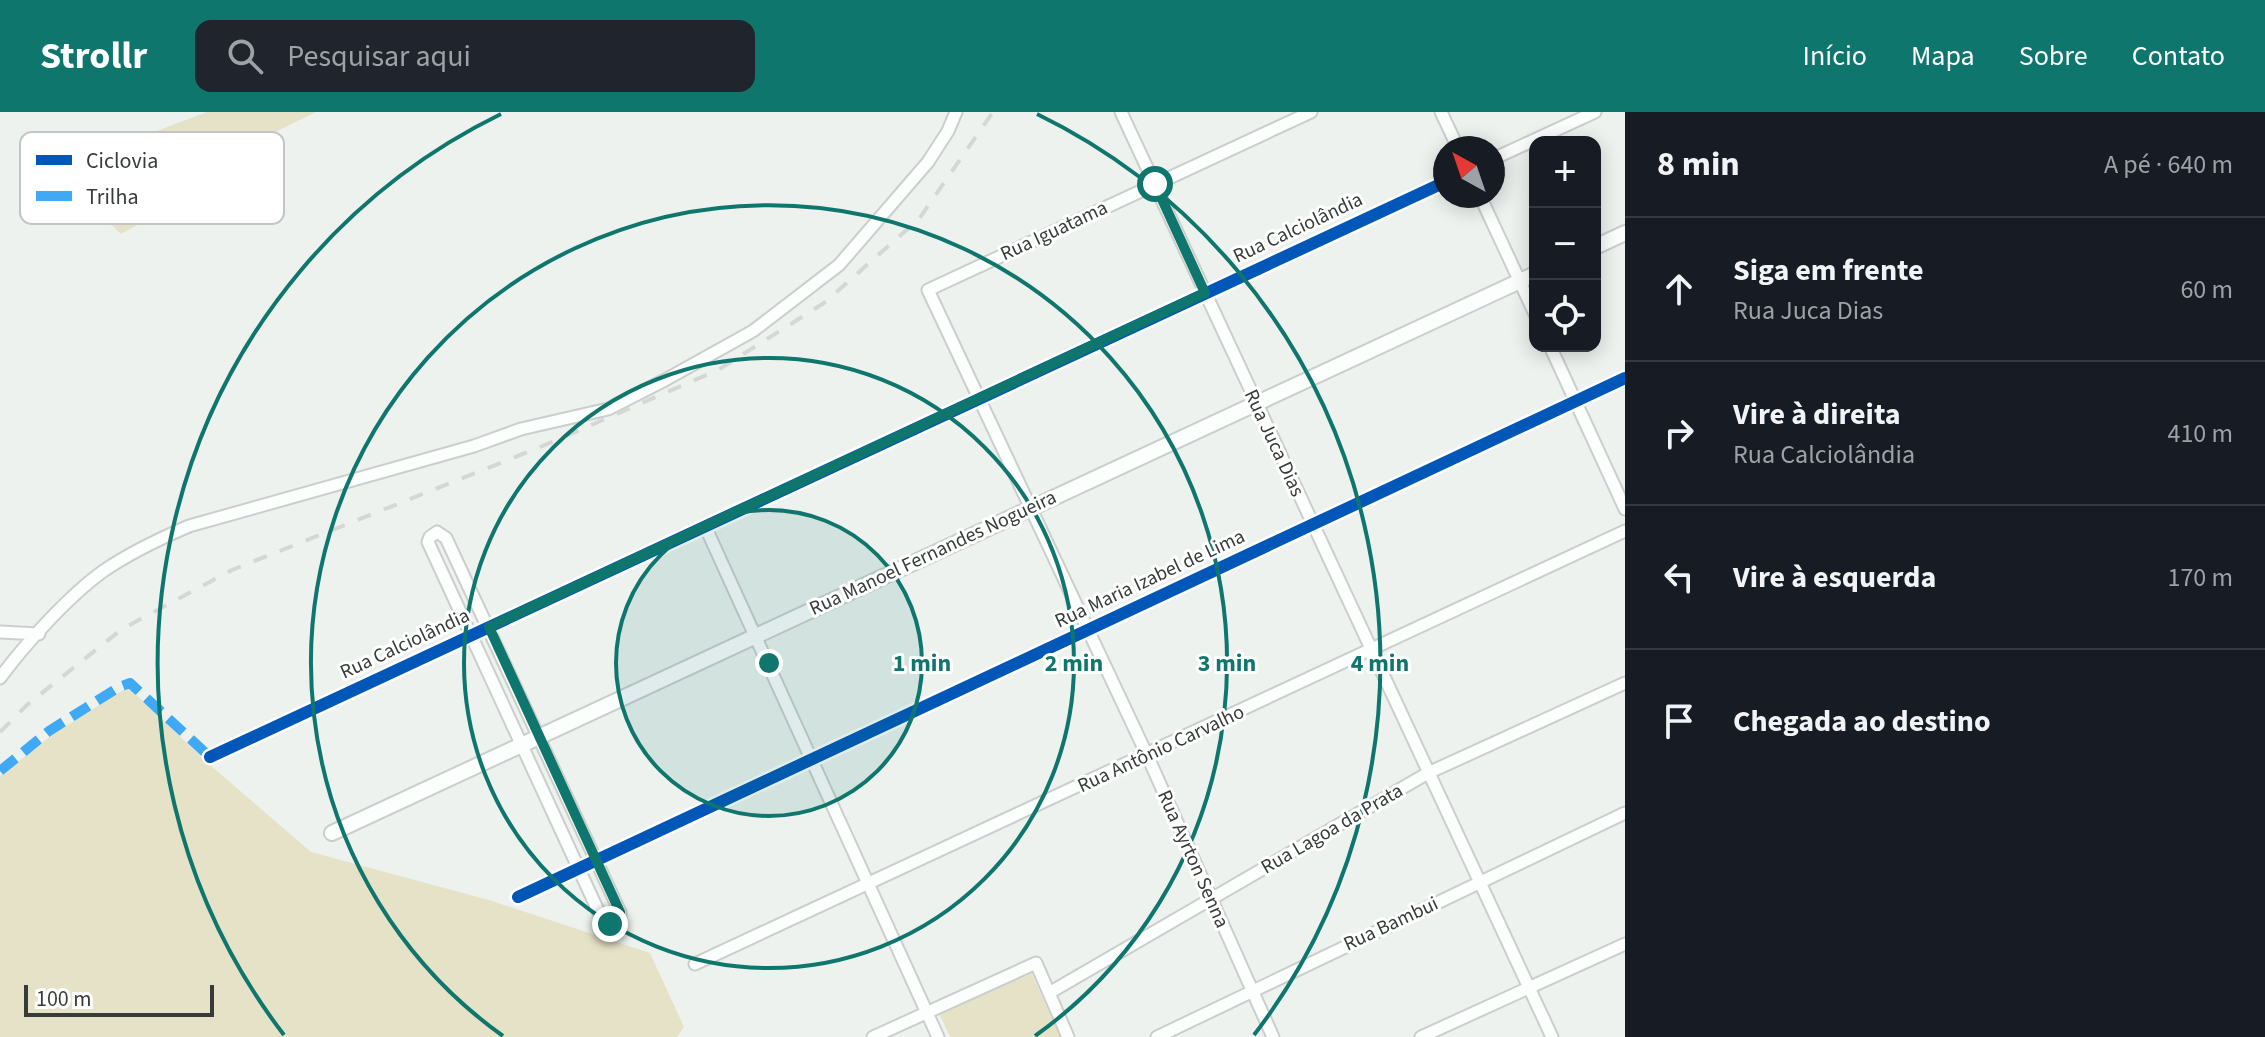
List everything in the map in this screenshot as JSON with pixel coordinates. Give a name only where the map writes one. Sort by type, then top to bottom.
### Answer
[{"type":"street","points":[[0,678],[76,595],[102,573],[133,553],[189,526],[474,446],[521,429],[608,409],[753,331],[839,265],[928,162],[956,112]]},
{"type":"street","name":"Rua Juca Dias","points":[[1121,112],[1552,1037]]},
{"type":"street","name":"Rua Iguatama","points":[[928,290],[1311,112]]},
{"type":"street","points":[[1441,112],[1452,136]]},
{"type":"street","points":[[1505,153],[1595,112]]},
{"type":"street","name":"Rua Calciolândia","points":[[210,757],[1433,188]]},
{"type":"street","points":[[1486,208],[1529,301]]},
{"type":"street","points":[[1601,244],[1625,233]]},
{"type":"street","name":"Rua Manoel Fernandes Nogueira","points":[[332,833],[1529,277]]},
{"type":"street","name":"Rua Ayrton Senna","points":[[928,290],[1147,755],[1273,1037]]},
{"type":"street","points":[[1553,352],[1625,509]]},
{"type":"street","name":"Rua Maria Izabel de Lima","points":[[518,897],[1625,378]]},
{"type":"street","points":[[705,526],[938,1037]]},
{"type":"street","name":"Rua Antônio Carvalho","points":[[695,964],[1625,531]]},
{"type":"street","points":[[442,533],[446,538],[489,627],[620,912],[620,917],[610,924],[601,917],[428,542],[433,534],[442,533]]},
{"type":"street","points":[[0,632],[39,634]]},
{"type":"street","name":"Rua Lagoa da Prata","points":[[1049,993],[1428,773],[1625,683]]},
{"type":"street","name":"Rua Bambui","points":[[1157,1037],[1625,813]]},
{"type":"street","points":[[1421,1037],[1625,944]]},
{"type":"street","points":[[873,1037],[1036,963],[1068,1037]]},
{"type":"shaded area","points":[[207,112],[316,112],[275,132],[154,132]]},
{"type":"shaded area","points":[[111,224],[139,224],[121,234]]},
{"type":"shaded area","points":[[128,687],[210,765],[311,852],[489,900],[650,953],[684,1027],[677,1037],[0,1037],[0,776],[52,735]]},
{"type":"shaded area","points":[[1031,972],[1060,1037],[950,1037],[939,1013]]},
{"type":"railway","points":[[0,732],[27,705],[122,629],[232,570],[538,448],[718,370],[824,303],[919,219],[993,112]]},
{"type":"marked path","points":[[0,771],[49,731],[130,683],[210,757]]},
{"type":"cycle path","points":[[210,757],[1433,188]]},
{"type":"cycle path","points":[[518,897],[1625,378]]},
{"type":"route","points":[[610,924],[620,917],[620,912],[489,627],[1205,293],[1155,184]]}]
